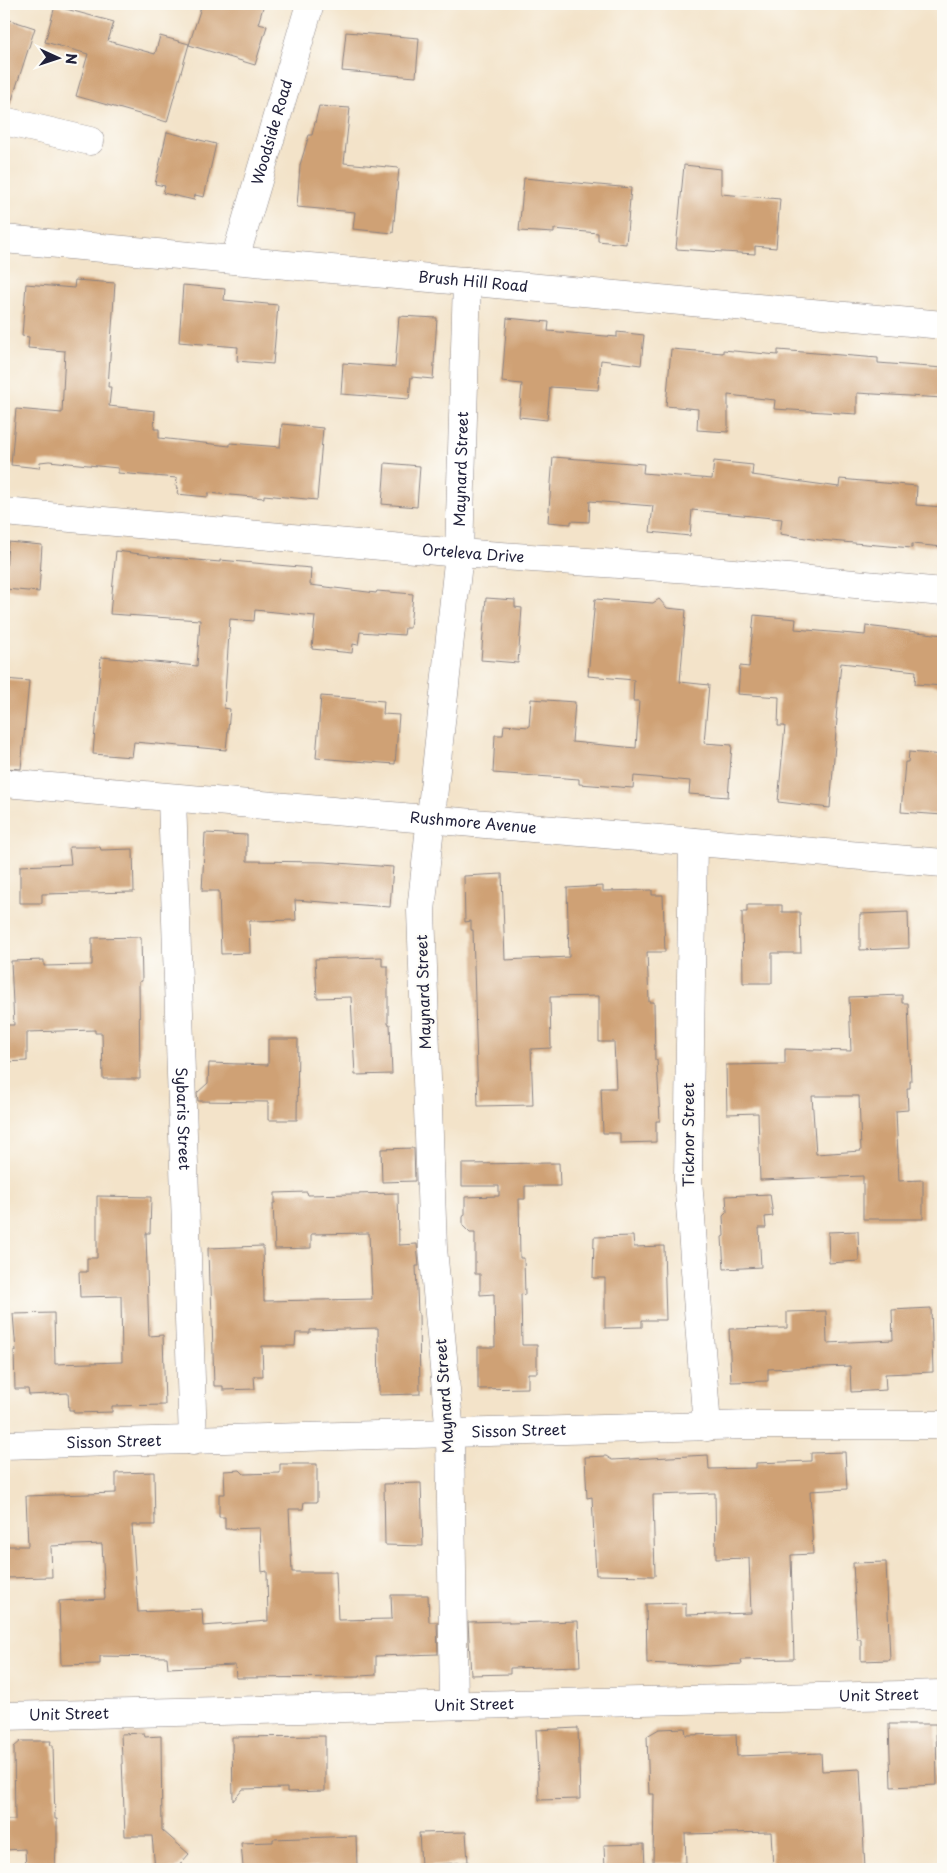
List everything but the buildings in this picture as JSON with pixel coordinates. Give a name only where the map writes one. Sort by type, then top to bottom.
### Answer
[{"type":"street","name":"Woodside Road","points":[[235,259],[310,4]]},
{"type":"street","points":[[4,121],[90,141]]},
{"type":"street","name":"Brush Hill Road","points":[[4,239],[943,325]]},
{"type":"street","name":"Maynard Street","points":[[454,1705],[450,1434],[433,1248],[421,911],[459,553],[467,281]]},
{"type":"street","name":"Orteleva Drive","points":[[4,512],[459,553],[690,569],[943,592]]},
{"type":"street","name":"Rushmore Avenue","points":[[4,783],[943,863]]},
{"type":"street","name":"Sybaris Street","points":[[172,798],[194,1441]]},
{"type":"street","name":"Ticknor Street","points":[[693,842],[688,1179],[707,1427]]},
{"type":"street","name":"Sisson Street","points":[[4,1445],[749,1425],[943,1425]]},
{"type":"street","name":"Unit Street","points":[[4,1716],[943,1694]]}]
